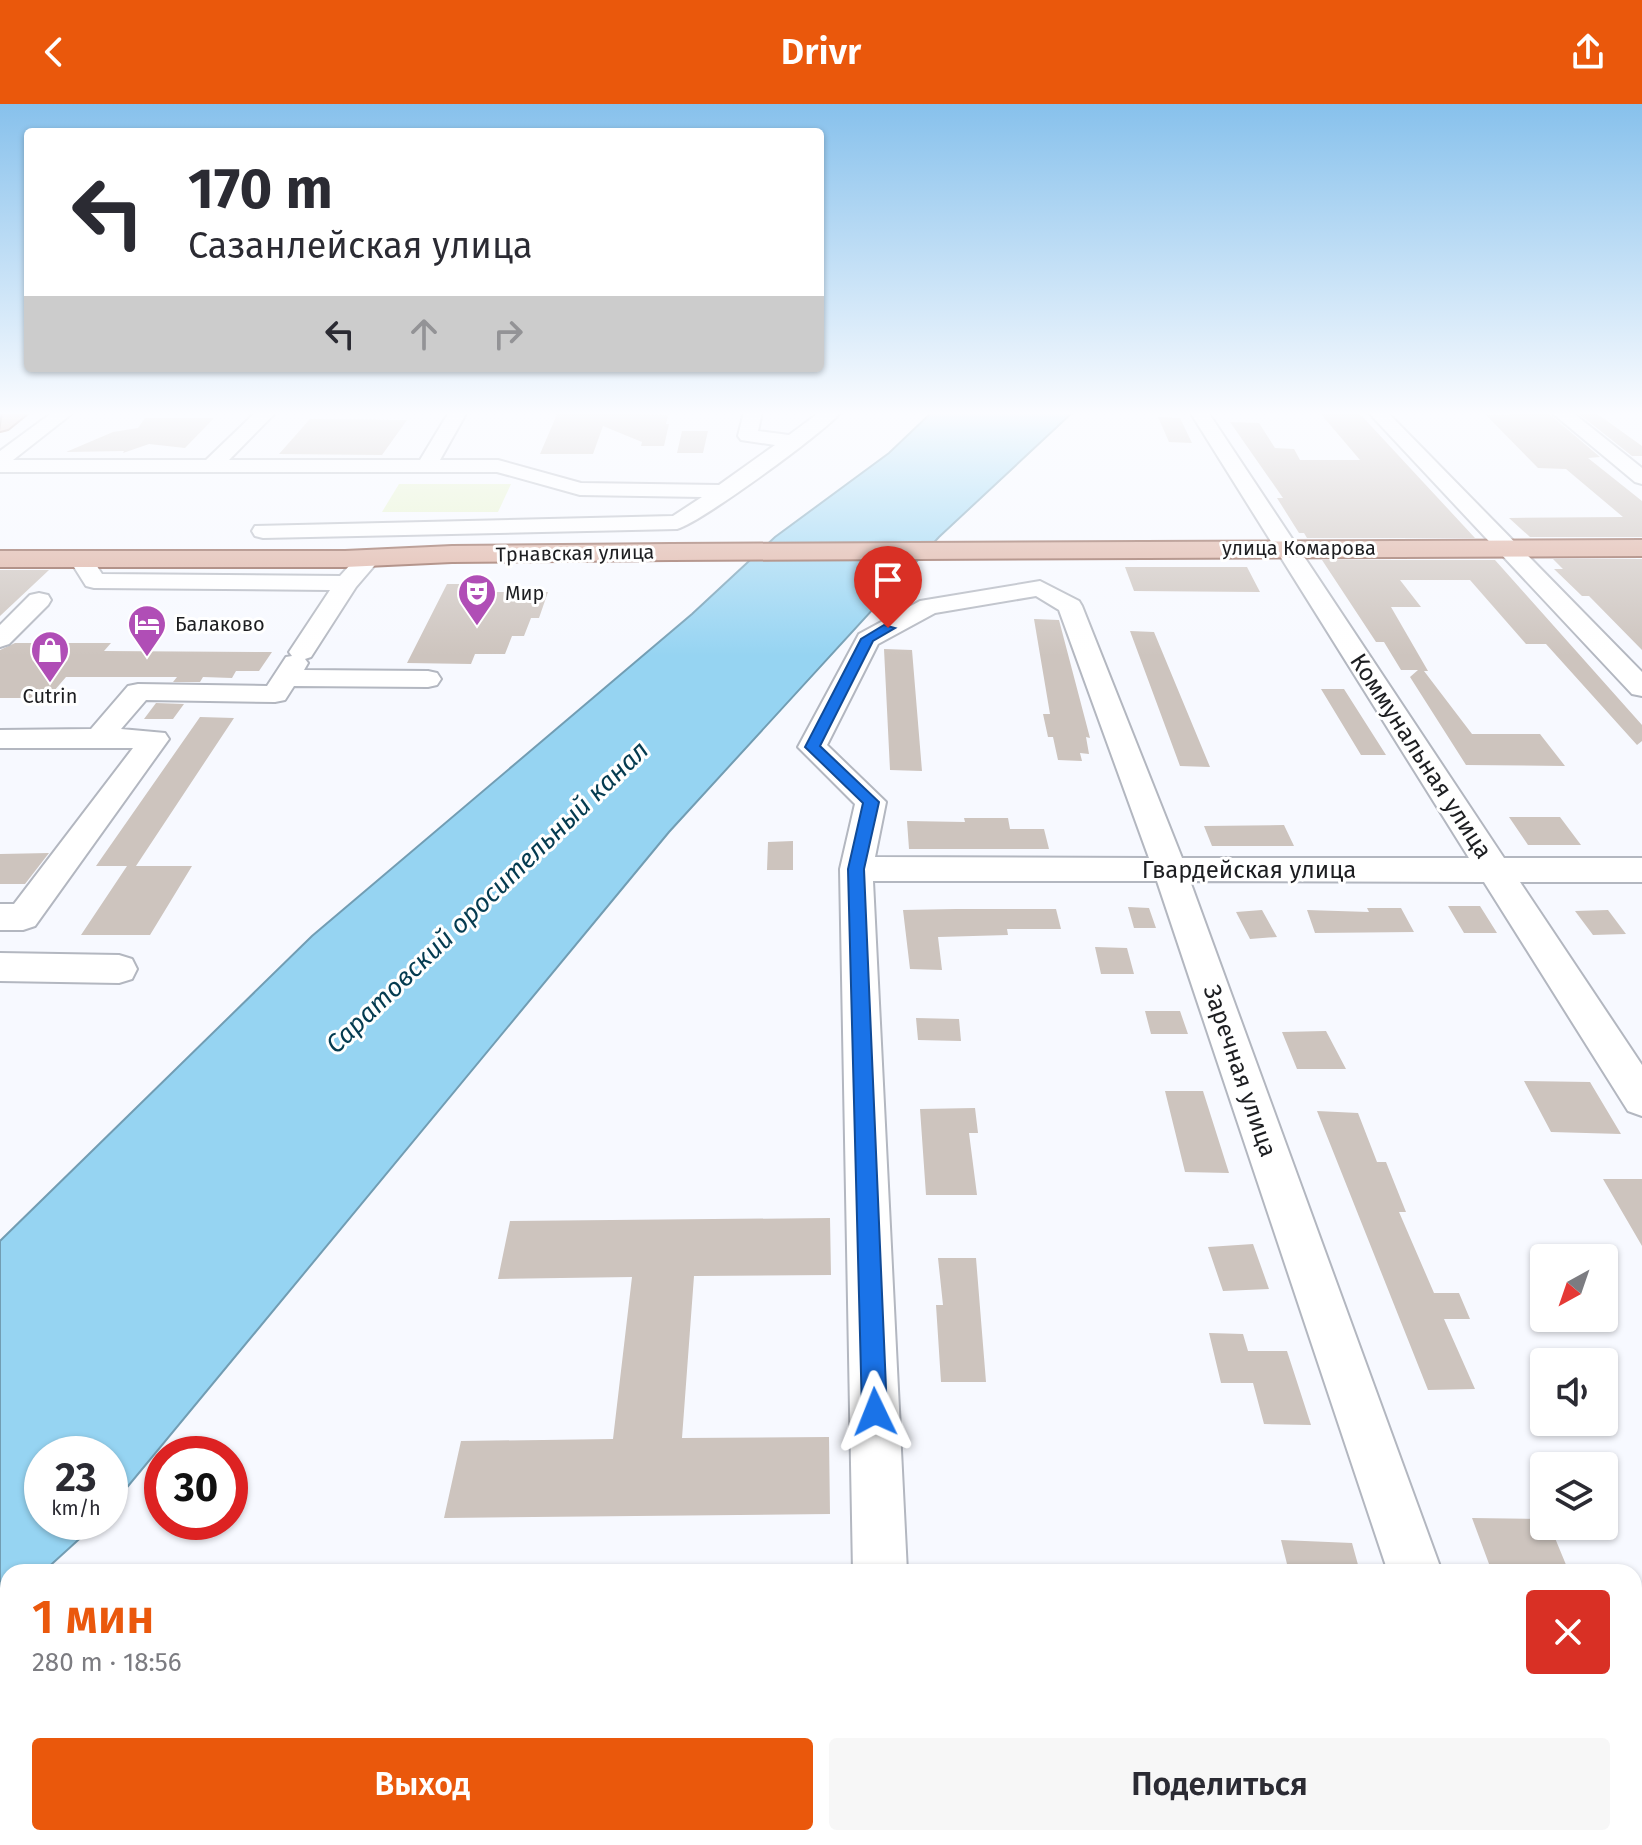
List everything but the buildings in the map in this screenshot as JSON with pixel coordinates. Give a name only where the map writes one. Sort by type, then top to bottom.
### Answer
[{"type":"main road","name":"Трнавская улица","points":[[249,530],[355,559],[465,534],[671,552]]},
{"type":"main road","name":"улица Комарова","points":[[671,552],[1642,548]]},
{"type":"main road","name":"Трнавская улица","points":[[0,559],[355,559],[452,554],[671,552]]},
{"type":"street","points":[[249,530],[465,534],[661,525],[690,516],[723,493]]},
{"type":"street","name":"Коммунальная улица","points":[[1250,493],[1642,1099]]},
{"type":"street","points":[[1455,493],[1642,688]]},
{"type":"street","points":[[99,738],[138,692],[275,694],[355,559]]},
{"type":"street","name":"Заречная улица","points":[[856,869],[871,802],[812,747],[868,639],[929,606],[964,603],[1040,588],[1070,606],[1170,870],[1412,1564]]},
{"type":"street","points":[[0,639],[39,600]]},
{"type":"street","points":[[294,664],[428,679]]},
{"type":"street","points":[[0,917],[23,917],[155,739],[3,742]]},
{"type":"street","points":[[856,869],[880,1564]]},
{"type":"street","name":"Гвардейская улица","points":[[856,869],[1642,870]]},
{"type":"street","points":[[0,967],[119,969]]},
{"type":"green space","points":[[393,493],[507,493],[498,512],[382,512]]},
{"type":"water","name":"Саратовский оросительный канал","points":[[834,493],[986,493],[939,537],[669,832],[170,1436],[144,1436],[144,1467],[128,1486],[128,1436],[24,1436],[24,1540],[78,1540],[52,1564],[0,1564],[0,1241],[312,936],[692,614],[775,537]]},
{"type":"place","name":"Мир","points":[[477,627]]},
{"type":"place","name":"Балаково","points":[[147,658]]},
{"type":"place","name":"Cutrin","points":[[50,684]]},
{"type":"route","points":[[875,1412],[856,869],[871,802],[812,747],[868,639],[888,628]]}]
